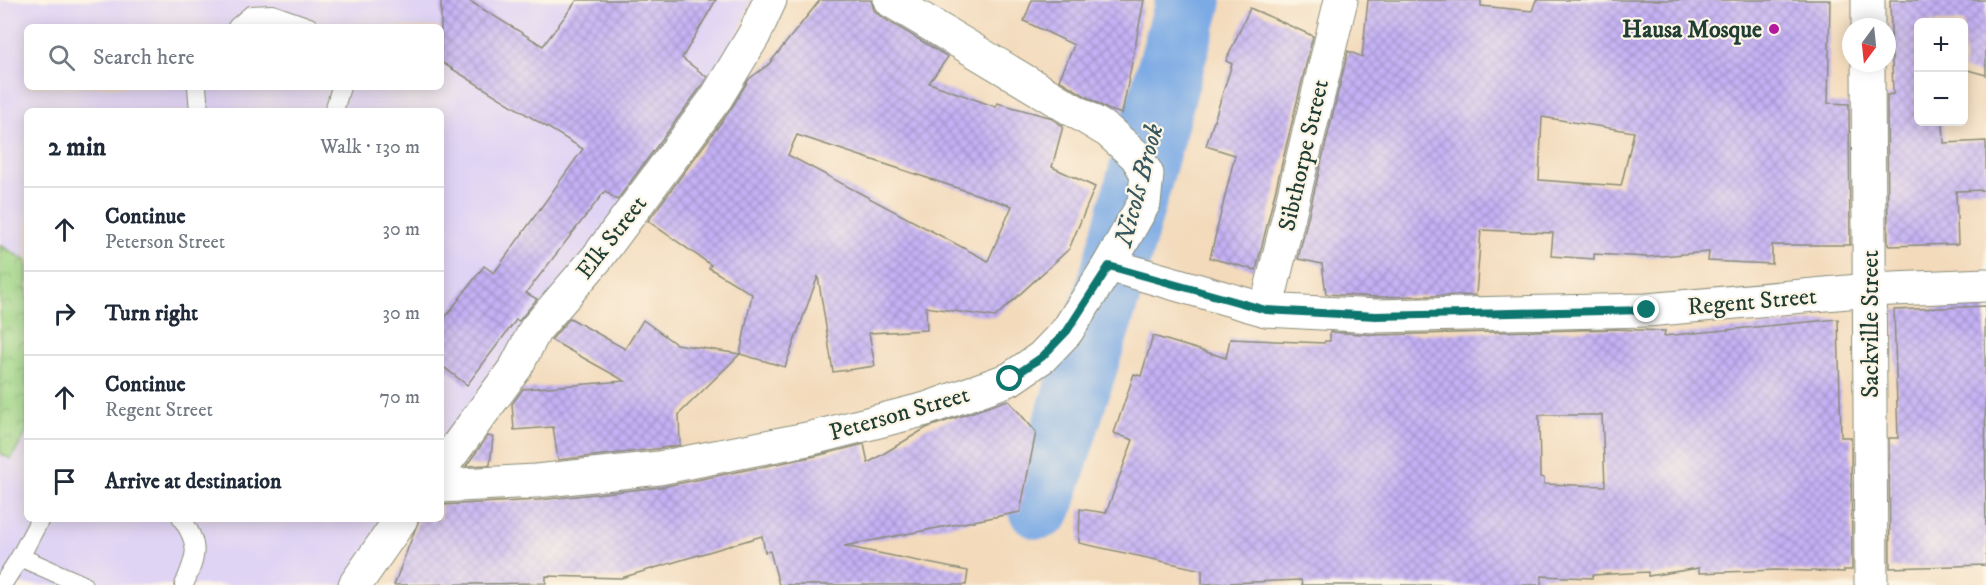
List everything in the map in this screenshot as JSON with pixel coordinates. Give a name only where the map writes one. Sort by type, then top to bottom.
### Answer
[{"type":"street","name":"Elk Street","points":[[444,464],[516,367],[534,330],[597,258],[716,98],[754,35],[770,0]]},
{"type":"street","name":"Peterson Street","points":[[444,486],[536,481],[659,468],[812,438],[926,409],[1010,379],[1042,357],[1067,331],[1115,267],[1144,203],[1147,174],[1136,156],[1108,131],[890,0]]},
{"type":"street","name":"Sibthorpe Street","points":[[1266,310],[1341,0]]},
{"type":"street","points":[[1868,0],[1868,18]]},
{"type":"street","name":"Sackville Street","points":[[1868,72],[1871,585]]},
{"type":"street","name":"Regent Street","points":[[1115,267],[1266,310],[1376,316],[1647,310],[1870,290],[1986,285]]},
{"type":"street","points":[[355,585],[399,522]]},
{"type":"lane","points":[[240,24],[251,15],[272,14],[300,24]]},
{"type":"lane","points":[[197,90],[199,108]]},
{"type":"lane","points":[[335,108],[340,90]]},
{"type":"lane","points":[[2,585],[38,522]]},
{"type":"lane","points":[[184,522],[192,533],[196,557],[184,585]]},
{"type":"lane","points":[[20,557],[83,585]]},
{"type":"shaded area","points":[[0,0],[751,0],[716,98],[444,464],[444,108],[24,108],[24,522],[402,522],[355,585],[0,585]]},
{"type":"green space","points":[[0,245],[24,259],[24,437],[11,459],[0,453]]},
{"type":"building","points":[[441,0],[468,0],[543,46],[577,0],[716,0],[682,58],[707,77],[700,88],[617,200],[605,191],[526,293],[537,299],[519,321],[516,320],[467,385],[444,367],[444,319],[484,266],[494,273],[583,149],[444,64],[444,24],[441,24]]},
{"type":"building","points":[[820,0],[871,0],[874,10],[880,16],[948,57],[929,83],[996,107],[997,103],[1049,117],[1063,126],[1052,167],[1095,187],[1069,249],[995,317],[926,307],[927,330],[869,333],[875,366],[833,372],[818,276],[785,367],[740,354],[752,294],[709,268],[711,265],[648,221],[731,109],[749,79],[769,64]],"holes":[[[797,135],[1012,206],[988,261],[788,155]]]},
{"type":"building","points":[[1032,0],[1144,0],[1122,114],[1107,109],[1059,80],[1074,45],[1024,21]]},
{"type":"building","points":[[1368,0],[1481,0],[1481,6],[1532,11],[1536,0],[1830,0],[1828,103],[1849,104],[1850,245],[1772,245],[1772,264],[1708,261],[1709,252],[1648,257],[1594,254],[1594,259],[1551,256],[1553,233],[1481,230],[1476,295],[1376,297],[1326,294],[1322,264],[1298,259],[1348,51],[1362,57]],"holes":[[[1542,117],[1634,132],[1621,186],[1539,180]]]},
{"type":"building","points":[[1890,0],[1986,0],[1986,75],[1968,70],[1968,18],[1914,18],[1914,126],[1943,126],[1944,143],[1986,141],[1986,190],[1956,191],[1958,244],[1888,245],[1887,95],[1893,94],[1892,72],[1896,72],[1896,18],[1891,18]]},
{"type":"building","points":[[1250,8],[1313,36],[1256,270],[1210,258],[1235,155],[1206,146],[1232,64],[1226,61]]},
{"type":"building","points":[[1985,306],[1986,565],[1890,568],[1889,438],[1898,438],[1894,310]]},
{"type":"building","points":[[570,318],[625,349],[643,320],[676,344],[740,354],[679,414],[680,445],[558,460],[553,427],[514,430],[512,404],[523,389],[625,381],[551,340]]},
{"type":"building","points":[[1838,319],[1841,437],[1851,437],[1852,570],[1844,570],[1844,572],[1776,570],[1699,573],[1699,568],[1648,576],[1648,572],[1593,575],[1592,578],[1542,576],[1541,585],[1302,585],[1301,580],[1202,584],[1202,570],[1079,543],[1080,509],[1106,513],[1133,440],[1114,433],[1134,374],[1141,376],[1153,336],[1226,358],[1230,339],[1324,343],[1330,341],[1330,332],[1376,335],[1616,329],[1665,331],[1664,336]],"holes":[[[1539,415],[1602,415],[1605,486],[1544,484],[1544,478],[1540,477]]]},
{"type":"building","points":[[1008,400],[1036,432],[1020,512],[844,546],[968,571],[966,585],[779,585],[770,551],[765,552],[762,536],[621,578],[546,576],[546,583],[394,585],[418,522],[444,522],[444,505],[538,500],[661,487],[864,444],[868,463],[926,428]]},
{"type":"building","points":[[488,436],[493,437],[490,465],[466,466]]},
{"type":"waterway","name":"Nicols Brook","points":[[1040,506],[1110,286],[1189,0]]},
{"type":"place","name":"Hausa Mosque","points":[[1774,29]]},
{"type":"route","points":[[1010,379],[1042,357],[1067,331],[1109,266],[1266,310],[1376,316],[1647,310]]}]
